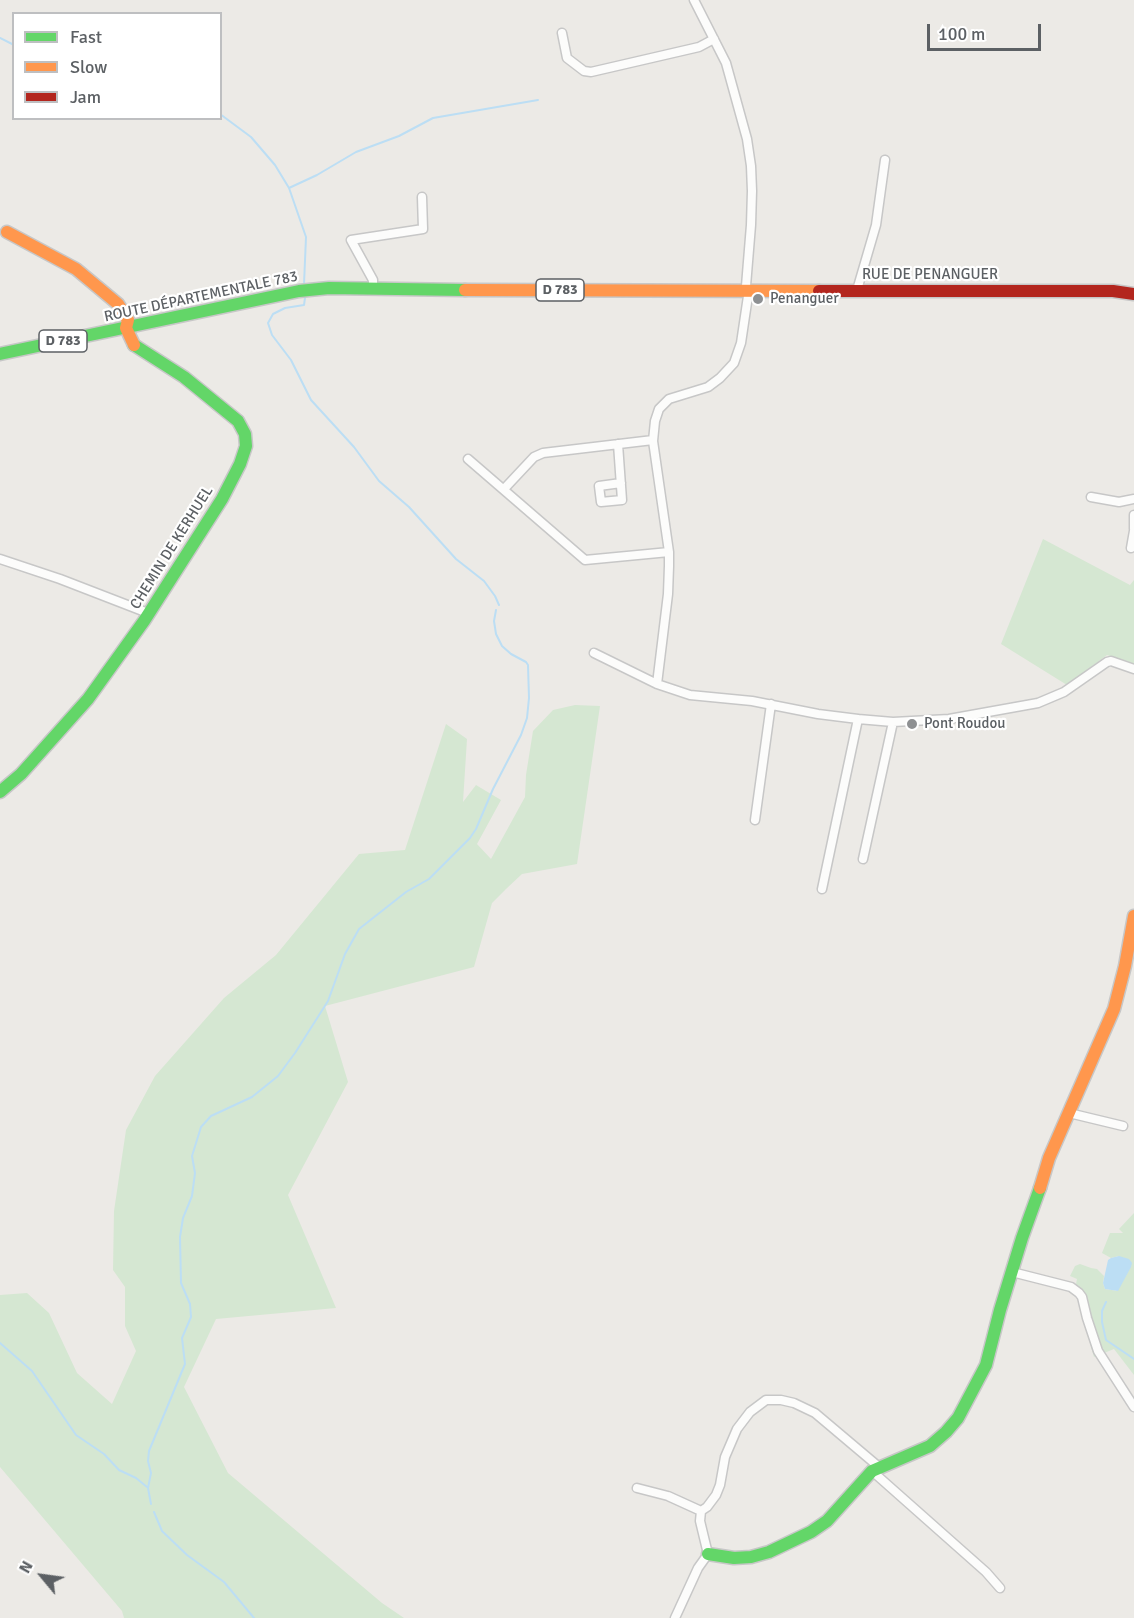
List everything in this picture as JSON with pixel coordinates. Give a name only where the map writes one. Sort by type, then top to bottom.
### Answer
[{"type":"street","points":[[657,684],[668,594],[669,552],[653,440],[659,409],[669,399],[708,387],[734,363],[741,343],[747,308],[752,225],[752,166],[747,139],[726,63],[694,0]]},
{"type":"street","points":[[562,33],[567,58],[584,71],[591,72],[699,47],[714,39]]},
{"type":"street","points":[[857,290],[876,225],[885,160]]},
{"type":"street","points":[[374,287],[373,280],[351,240],[423,229],[422,197]]},
{"type":"street","name":"CHEMIN DE KERHUEL","points":[[0,792],[21,774],[88,699],[186,558],[216,509],[240,464],[246,446],[245,434],[238,421],[184,377],[133,344],[126,328],[128,321],[118,304],[76,269],[7,232]]},
{"type":"street","name":"D 783","points":[[374,287],[519,291],[747,290]]},
{"type":"street","name":"ROUTE DÉPARTEMENTALE 783","points":[[0,354],[299,291],[374,287]]},
{"type":"street","name":"RUE DE PENANGUER","points":[[1113,291],[1134,287]]},
{"type":"street","name":"RUE DE PENANGUER","points":[[747,290],[1113,291],[1134,294]]},
{"type":"street","points":[[504,489],[534,457],[543,453],[653,440]]},
{"type":"street","points":[[618,444],[621,483]]},
{"type":"street","points":[[468,459],[585,560],[669,552]]},
{"type":"street","points":[[1091,497],[1119,502],[1134,499]]},
{"type":"street","points":[[1131,548],[1134,514]]},
{"type":"street","points":[[0,558],[148,613]]},
{"type":"street","points":[[594,653],[657,684],[690,695],[745,700],[858,719],[893,722],[937,720],[1038,703],[1056,697],[1107,662],[1134,669]]},
{"type":"street","points":[[755,820],[771,704]]},
{"type":"street","points":[[822,889],[858,719]]},
{"type":"street","points":[[863,859],[893,722]]},
{"type":"street","points":[[708,1554],[734,1558],[751,1557],[769,1552],[801,1537],[827,1521],[876,1469],[930,1446],[958,1418],[986,1365],[1027,1217],[1038,1197],[1049,1158],[1113,1009],[1125,966],[1134,916]]},
{"type":"street","points":[[1069,1113],[1122,1126]]},
{"type":"street","points":[[1012,1272],[1071,1287],[1079,1293],[1098,1351],[1134,1407]]},
{"type":"street","points":[[701,1511],[716,1495],[725,1457],[737,1429],[750,1412],[766,1400],[794,1402],[815,1413],[986,1572],[1000,1588]]},
{"type":"street","points":[[637,1488],[668,1496],[701,1511]]},
{"type":"street","points":[[675,1618],[698,1568],[708,1554],[700,1521],[701,1511]]},
{"type":"green space","points":[[1043,539],[1130,585],[1134,580],[1134,665],[1107,655],[1067,685],[1001,644]]},
{"type":"green space","points":[[575,705],[600,706],[577,864],[522,874],[492,903],[474,967],[325,1006],[348,1082],[288,1195],[336,1308],[216,1319],[184,1387],[228,1473],[382,1603],[404,1618],[124,1618],[122,1611],[0,1467],[0,1295],[27,1293],[49,1313],[77,1373],[112,1404],[136,1351],[125,1326],[125,1287],[113,1270],[114,1211],[126,1130],[155,1076],[224,998],[276,955],[359,854],[405,850],[446,724],[467,739],[463,802],[476,785],[501,800],[477,844],[491,859],[525,797],[533,731],[553,710]]},
{"type":"green space","points":[[1134,1213],[1134,1375],[1114,1349],[1094,1357],[1084,1323],[1083,1294],[1076,1284],[1077,1279],[1070,1276],[1075,1266],[1080,1264],[1097,1269],[1104,1276],[1105,1289],[1118,1291],[1119,1256],[1111,1258],[1102,1253],[1110,1233],[1123,1233],[1119,1229]]},
{"type":"water","points":[[1119,1256],[1129,1259],[1132,1263],[1131,1267],[1118,1291],[1105,1289],[1103,1283],[1108,1260]]},
{"type":"waterway","points":[[0,38],[12,44]]},
{"type":"waterway","points":[[289,188],[317,175],[356,152],[399,136],[433,118],[538,100]]},
{"type":"waterway","points":[[222,115],[251,137],[275,165],[289,188],[306,237],[304,284]]},
{"type":"waterway","points":[[305,298],[304,305],[285,308],[273,314],[268,323],[272,335],[291,360],[311,400],[354,447],[379,481],[409,507],[456,559],[484,581],[499,605]]},
{"type":"waterway","points":[[151,1504],[148,1488],[151,1473],[148,1461],[149,1451],[185,1364],[182,1338],[191,1317],[190,1304],[181,1283],[180,1237],[183,1218],[192,1196],[195,1173],[192,1156],[201,1127],[211,1116],[252,1097],[278,1076],[328,1001],[345,954],[359,929],[406,892],[429,879],[476,829],[493,789],[521,735],[527,718],[529,698],[528,665],[502,646],[496,634],[494,621],[496,610]]},
{"type":"waterway","points":[[1106,1302],[1102,1311],[1106,1340],[1134,1359]]},
{"type":"waterway","points":[[0,1343],[32,1371],[76,1435],[104,1454],[119,1470],[136,1478],[147,1487]]},
{"type":"waterway","points":[[154,1512],[162,1531],[187,1555],[224,1582],[254,1618]]},
{"type":"traffic: fast","points":[[0,354],[299,291],[329,288],[465,290]]},
{"type":"traffic: fast","points":[[0,792],[21,774],[88,699],[144,621],[222,499],[240,464],[246,446],[245,434],[238,421],[184,377],[134,345]]},
{"type":"traffic: fast","points":[[708,1554],[734,1558],[751,1557],[769,1552],[811,1532],[827,1521],[872,1471],[930,1446],[946,1432],[958,1418],[986,1365],[1000,1310],[1040,1188]]},
{"type":"traffic: slow","points":[[7,232],[76,269],[118,304],[128,320],[126,328],[134,345]]},
{"type":"traffic: slow","points":[[465,290],[819,291]]},
{"type":"traffic: slow","points":[[1040,1188],[1049,1158],[1114,1009],[1134,916]]},
{"type":"traffic: jam","points":[[819,291],[1113,291],[1134,294]]},
{"type":"place","name":"Penanguer","points":[[758,299]]},
{"type":"place","name":"Pont Roudou","points":[[912,724]]}]
